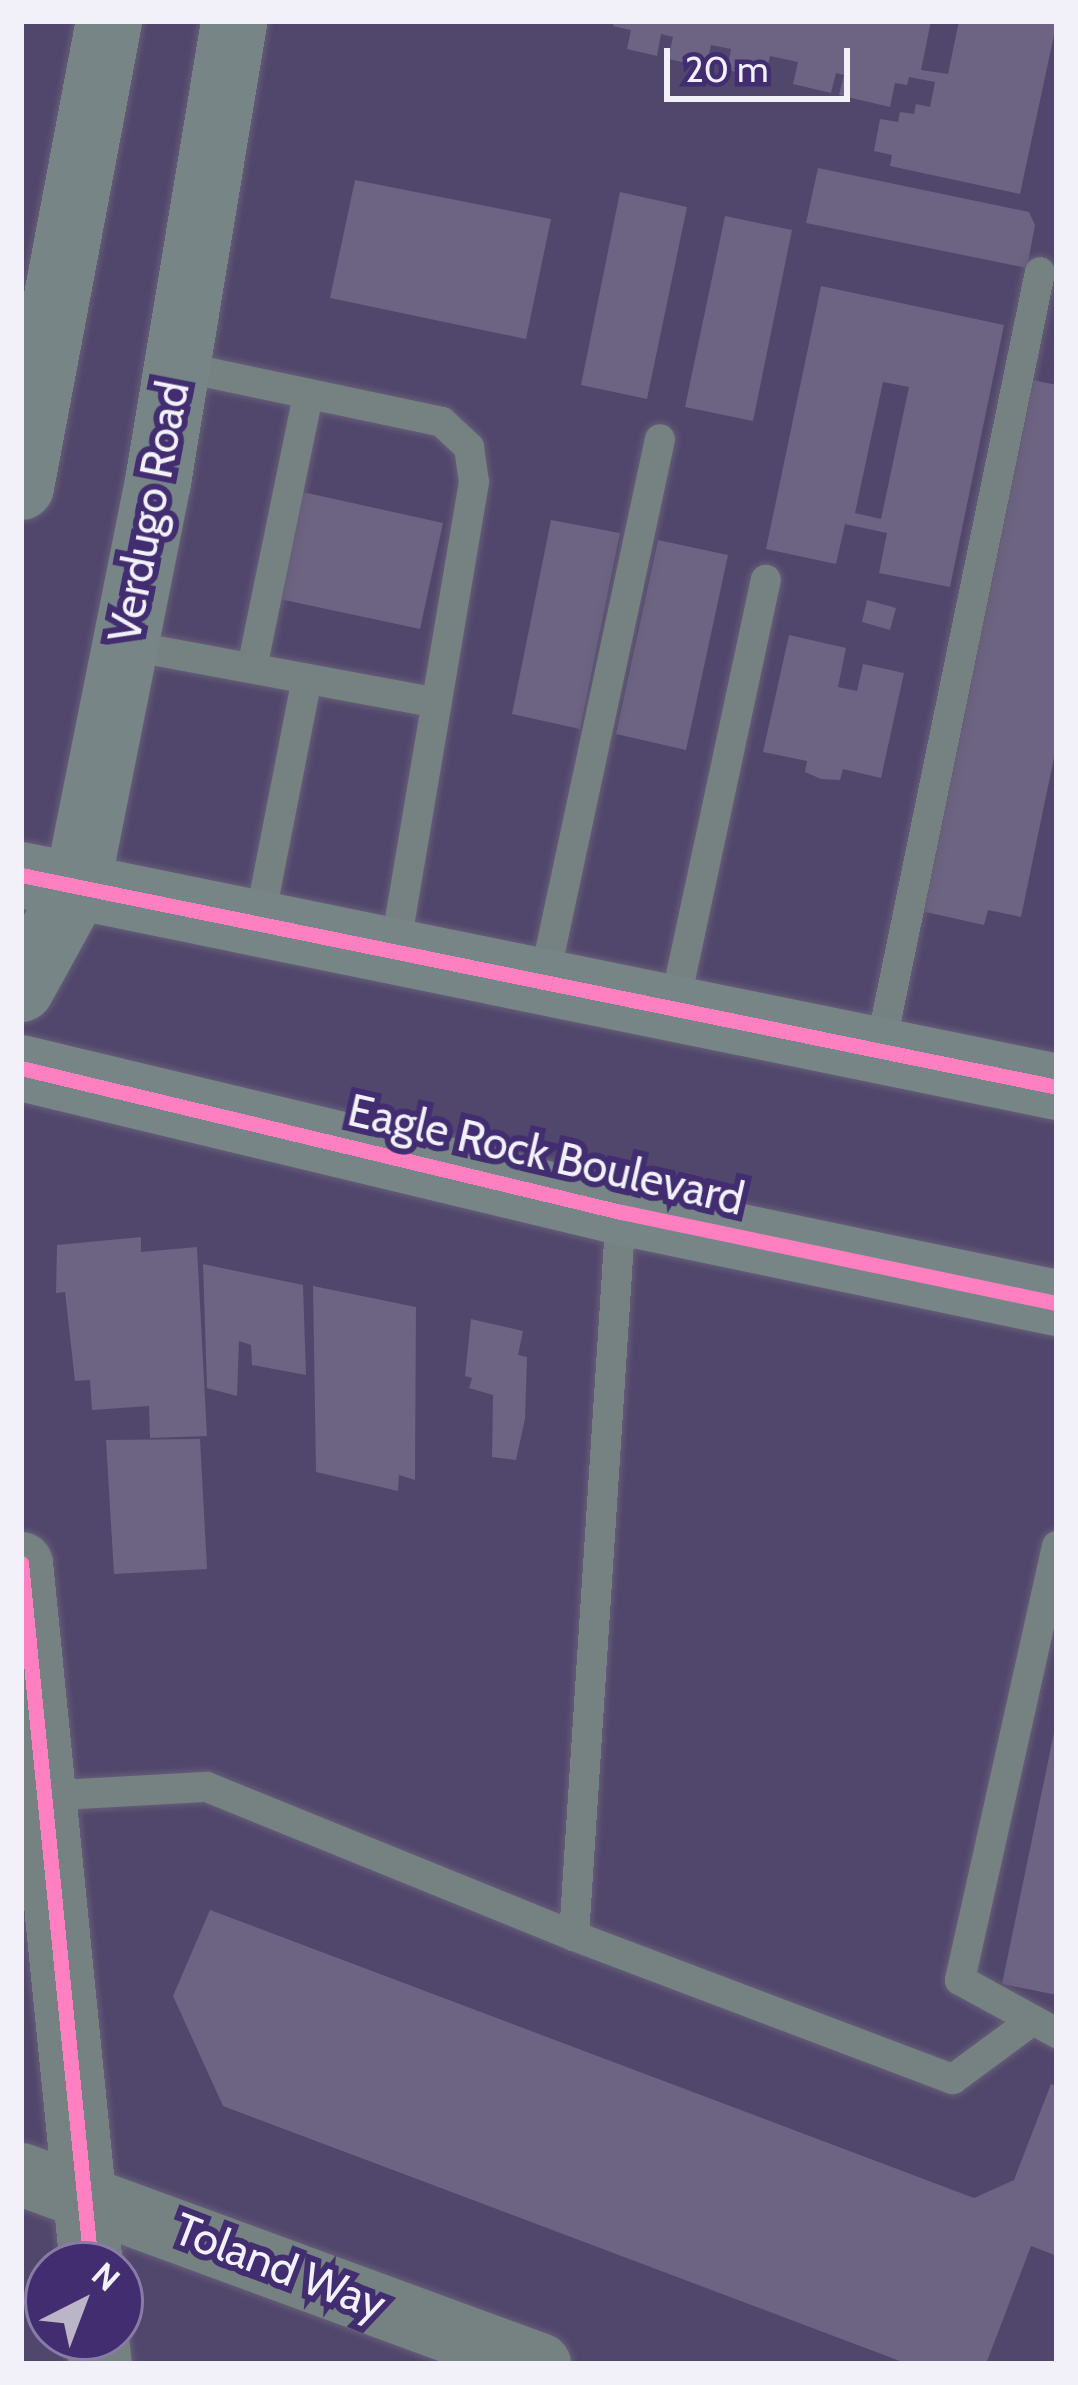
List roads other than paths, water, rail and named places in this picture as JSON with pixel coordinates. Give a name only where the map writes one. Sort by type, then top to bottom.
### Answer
[{"type":"main road","points":[[21,487],[109,21]]},
{"type":"main road","name":"Verdugo Road","points":[[21,989],[49,881],[125,645],[234,21]]},
{"type":"main road","points":[[49,881],[1057,1087]]},
{"type":"main road","name":"Eagle Rock Boulevard","points":[[21,1068],[621,1212],[1057,1303]]},
{"type":"street","points":[[21,1563],[89,2241]]},
{"type":"street","name":"Toland Way","points":[[21,2174],[538,2364]]},
{"type":"lane","points":[[880,1050],[1040,272]]},
{"type":"lane","points":[[177,366],[442,422],[469,447],[474,482],[395,950]]},
{"type":"lane","points":[[252,668],[308,394]]},
{"type":"lane","points":[[544,980],[659,439]]},
{"type":"lane","points":[[674,1008],[766,580]]},
{"type":"lane","points":[[125,645],[436,703]]},
{"type":"lane","points":[[259,923],[308,680]]},
{"type":"lane","points":[[574,1936],[621,1212]]},
{"type":"lane","points":[[1045,2026],[960,1980],[1057,1546]]},
{"type":"lane","points":[[44,1796],[207,1787],[574,1936],[953,2079],[1045,2026]]}]
